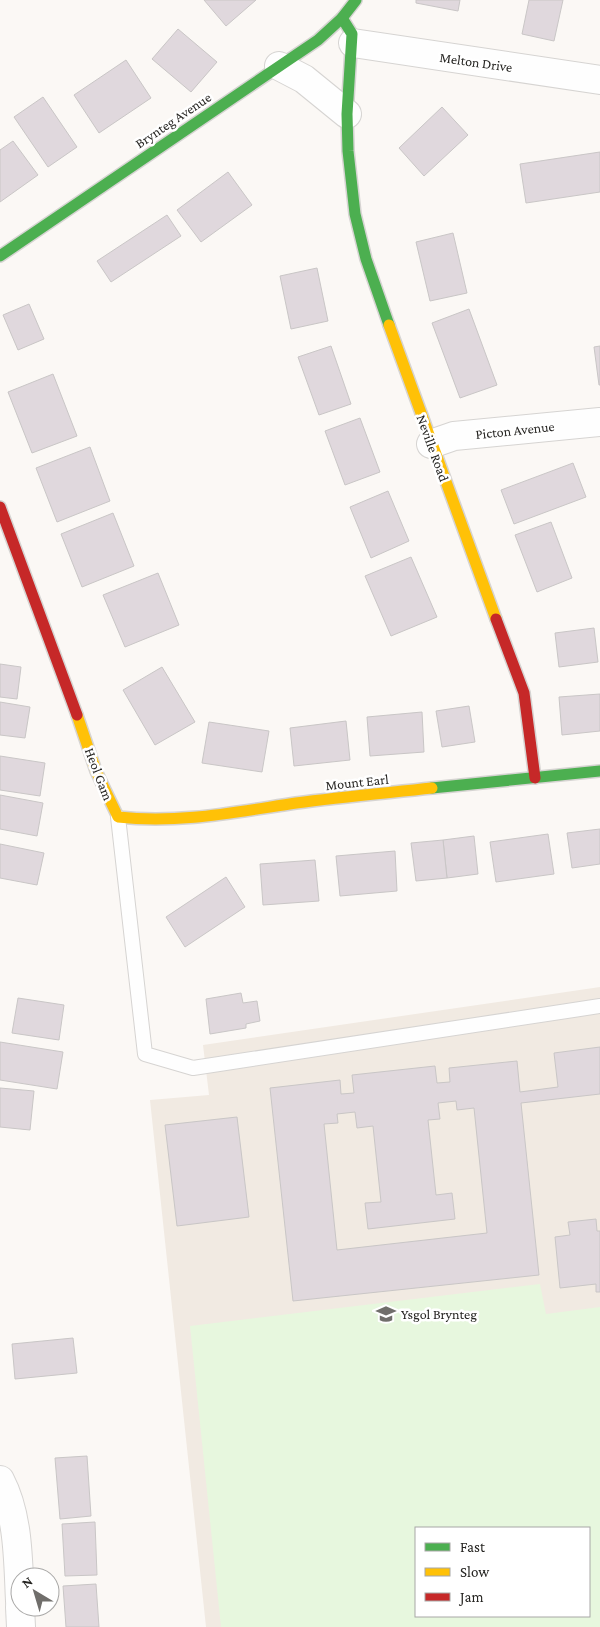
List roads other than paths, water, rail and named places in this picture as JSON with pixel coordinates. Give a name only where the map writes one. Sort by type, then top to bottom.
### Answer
[{"type":"street","name":"Brynteg Avenue","points":[[0,256],[318,40],[342,18],[356,0]]},
{"type":"street","name":"Neville Road","points":[[342,18],[352,34],[347,114],[348,151],[355,214],[366,259],[431,444],[524,693],[535,778]]},
{"type":"street","name":"Melton Drive","points":[[352,43],[600,80]]},
{"type":"street","points":[[279,66],[304,79],[347,114]]},
{"type":"street","name":"Picton Avenue","points":[[431,444],[454,436],[600,422]]},
{"type":"street","name":"Heol Gam","points":[[0,507],[50,637],[108,802],[118,817]]},
{"type":"street","name":"Mount Earl","points":[[118,817],[139,821],[168,820],[300,803],[600,771]]},
{"type":"street","points":[[0,1480],[11,1506],[17,1567]]},
{"type":"lane","name":"Heol Gam","points":[[118,817],[145,1054],[193,1068],[600,1006]]},
{"type":"place","name":"Ysgol Brynteg","points":[[386,1314]]}]
